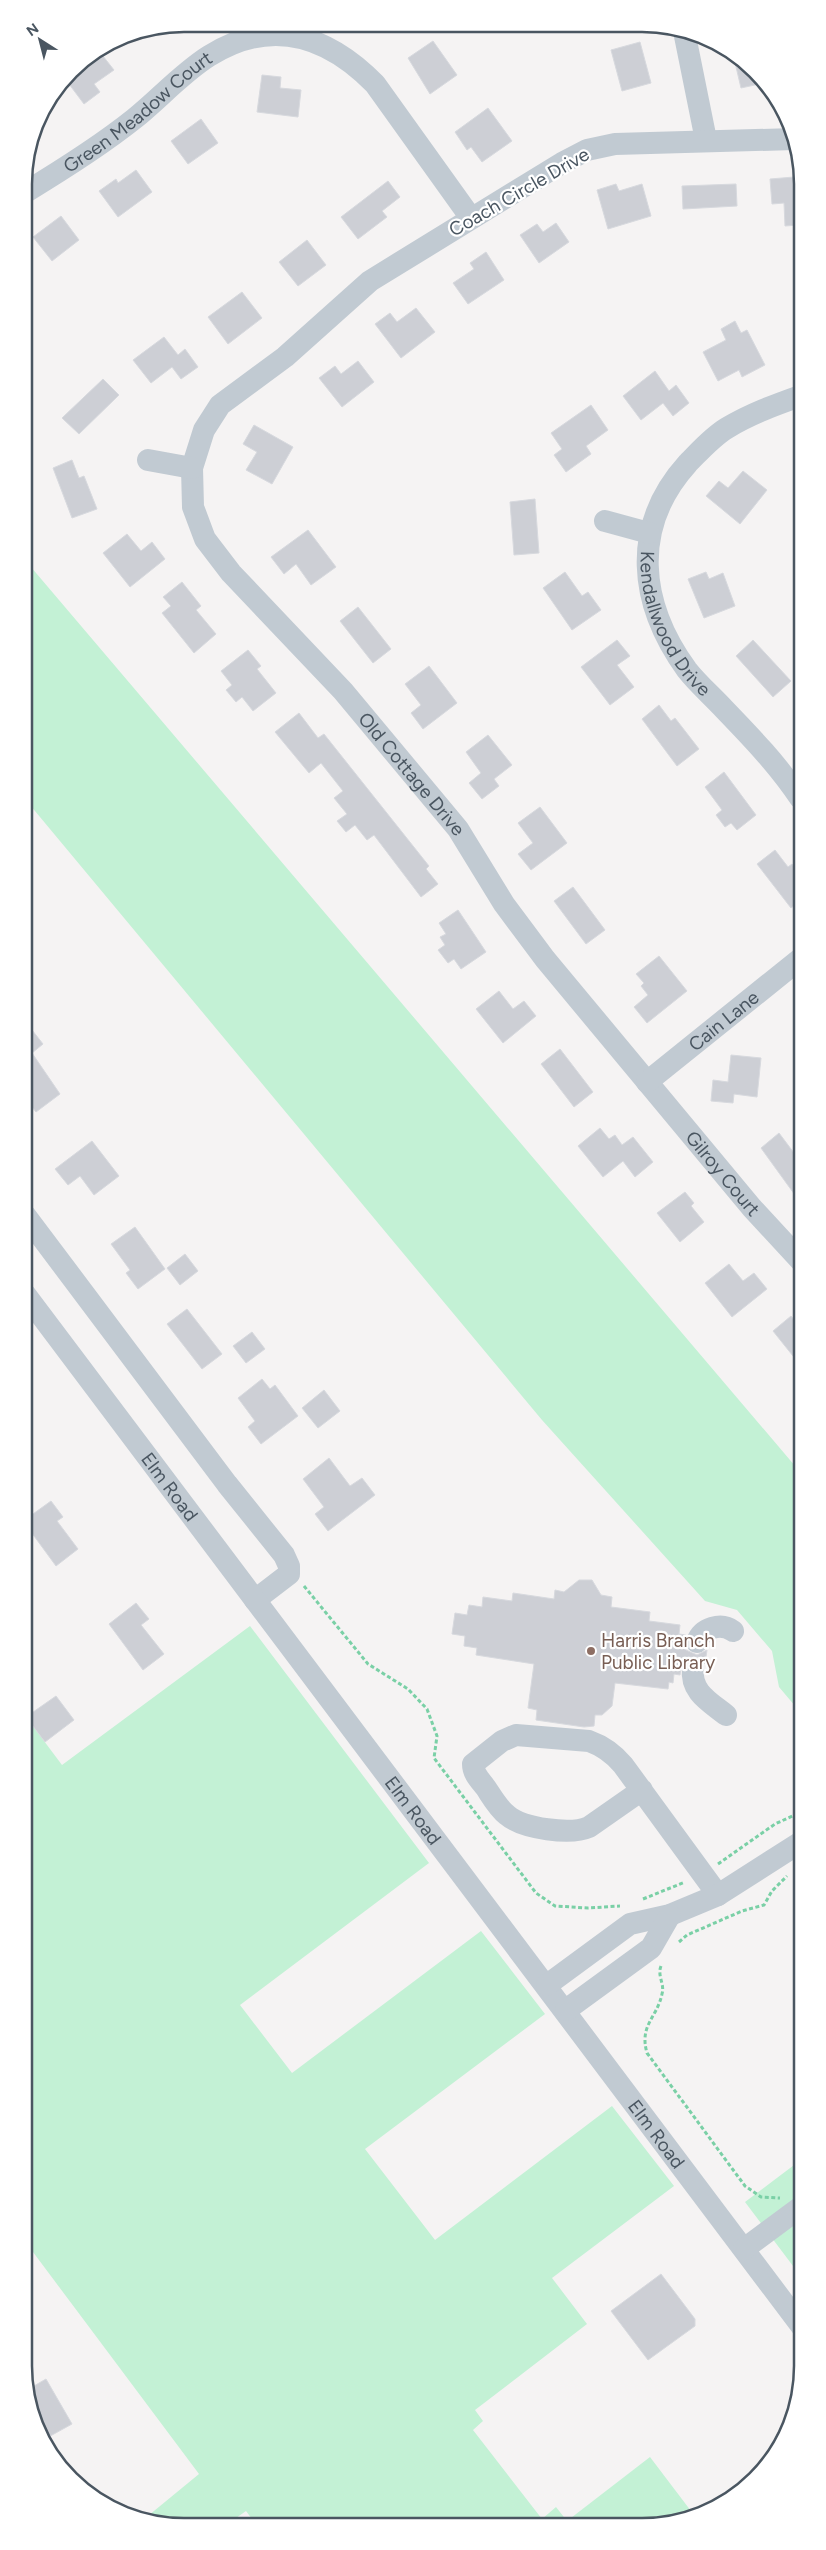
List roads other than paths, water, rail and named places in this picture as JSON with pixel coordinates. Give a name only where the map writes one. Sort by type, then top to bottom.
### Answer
[{"type":"street","name":"Green Meadow Court","points":[[33,187],[110,138],[209,56],[235,42],[271,32]]},
{"type":"street","name":"Green Meadow Court","points":[[284,32],[307,38],[332,49],[357,65],[375,84],[471,218]]},
{"type":"street","points":[[686,40],[706,140]]},
{"type":"street","name":"Coach Circle Drive","points":[[285,357],[370,281],[471,218],[587,150],[615,144],[786,139]]},
{"type":"street","name":"Old Cottage Drive","points":[[285,357],[220,405],[204,430],[192,468],[193,507],[204,539],[231,573],[343,691],[458,829],[504,904],[545,959],[647,1082]]},
{"type":"street","name":"Kendallwood Drive","points":[[794,398],[758,412],[726,429],[702,448],[681,471],[665,495],[649,533],[646,558],[650,587],[670,644],[688,672],[760,747],[794,790]]},
{"type":"street","points":[[148,460],[192,468]]},
{"type":"street","points":[[606,521],[649,533]]},
{"type":"street","name":"Cain Lane","points":[[647,1082],[794,965]]},
{"type":"street","name":"Gilroy Court","points":[[647,1082],[752,1208],[794,1254]]},
{"type":"street","points":[[33,1224],[227,1484],[284,1555],[289,1566],[289,1574],[256,1600]]},
{"type":"street","name":"Elm Road","points":[[32,1303],[566,2010],[793,2315]]},
{"type":"street","points":[[697,1642],[699,1636],[708,1629],[725,1628],[733,1631]]},
{"type":"street","points":[[693,1668],[692,1680],[696,1688],[726,1715]]},
{"type":"street","points":[[642,1790],[590,1827],[581,1830],[531,1826],[514,1820],[503,1811],[474,1772],[473,1764],[502,1741],[516,1735],[589,1741],[616,1756],[642,1790],[718,1895]]},
{"type":"street","points":[[547,1985],[630,1924],[670,1916],[689,1906],[718,1895],[793,1847]]},
{"type":"street","points":[[566,2010],[651,1948],[670,1916]]},
{"type":"street","points":[[744,2249],[793,2202]]},
{"type":"place","name":"Harris Branch Public Library","points":[[591,1651]]}]
